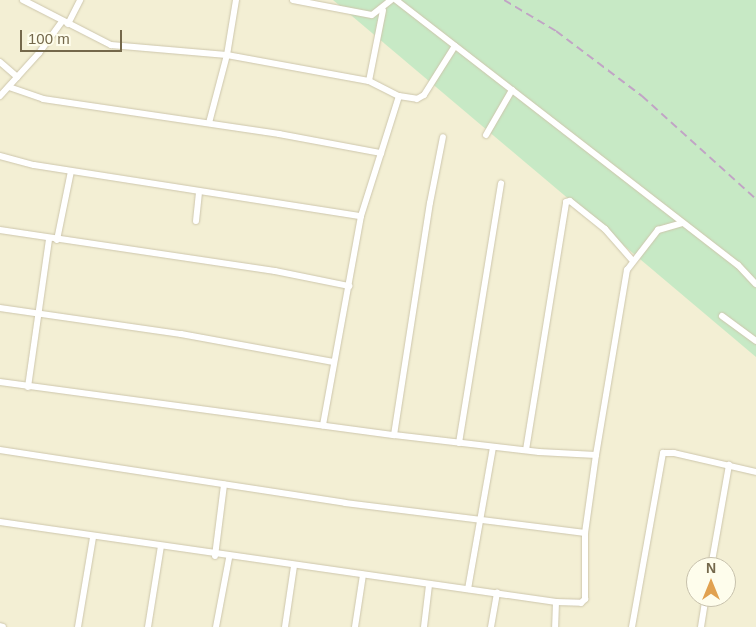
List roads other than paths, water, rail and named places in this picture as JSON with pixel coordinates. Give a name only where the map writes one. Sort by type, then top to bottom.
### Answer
[{"type":"street","points":[[23,0],[111,45],[226,55],[369,81],[399,96],[417,99],[424,95],[455,46]]},
{"type":"street","points":[[0,96],[65,23],[80,0]]},
{"type":"street","points":[[209,123],[226,55],[236,0]]},
{"type":"street","points":[[293,0],[372,16],[382,10],[391,0]]},
{"type":"street","points":[[396,0],[738,265],[756,284]]},
{"type":"street","points":[[369,81],[382,10]]},
{"type":"street","points":[[0,62],[18,78]]},
{"type":"street","points":[[9,87],[43,100],[209,123],[381,153]]},
{"type":"street","points":[[486,135],[512,90]]},
{"type":"street","points":[[323,426],[333,362],[361,216],[399,96]]},
{"type":"street","points":[[394,435],[430,203],[443,137]]},
{"type":"street","points":[[0,156],[71,171],[361,216]]},
{"type":"street","points":[[57,240],[71,171]]},
{"type":"street","points":[[459,443],[501,183]]},
{"type":"street","points":[[196,221],[199,190]]},
{"type":"street","points":[[526,450],[566,202],[570,201],[605,229],[632,260]]},
{"type":"street","points":[[0,522],[229,558],[556,602],[581,603],[585,599],[586,534],[596,455],[621,300],[632,260],[658,230],[682,223]]},
{"type":"street","points":[[0,230],[50,239],[201,259],[349,286]]},
{"type":"street","points":[[28,387],[50,239]]},
{"type":"street","points":[[0,308],[181,334],[333,362]]},
{"type":"street","points":[[722,316],[756,341]]},
{"type":"street","points":[[0,382],[459,443],[596,455]]},
{"type":"street","points":[[468,589],[493,447]]},
{"type":"street","points":[[0,450],[479,522],[586,534]]},
{"type":"street","points":[[632,627],[663,453],[674,452],[756,472]]},
{"type":"street","points":[[714,557],[729,465]]},
{"type":"street","points":[[215,556],[224,485]]},
{"type":"street","points":[[78,627],[93,537]]},
{"type":"street","points":[[148,627],[161,546]]},
{"type":"street","points":[[216,627],[229,558]]},
{"type":"street","points":[[286,627],[294,566]]},
{"type":"street","points":[[355,627],[362,575]]},
{"type":"street","points":[[424,627],[428,584]]},
{"type":"street","points":[[491,627],[497,593]]},
{"type":"street","points":[[555,627],[556,602]]},
{"type":"street","points":[[701,627],[704,607]]},
{"type":"railway","points":[[504,0],[556,31],[642,96],[756,199]]}]
